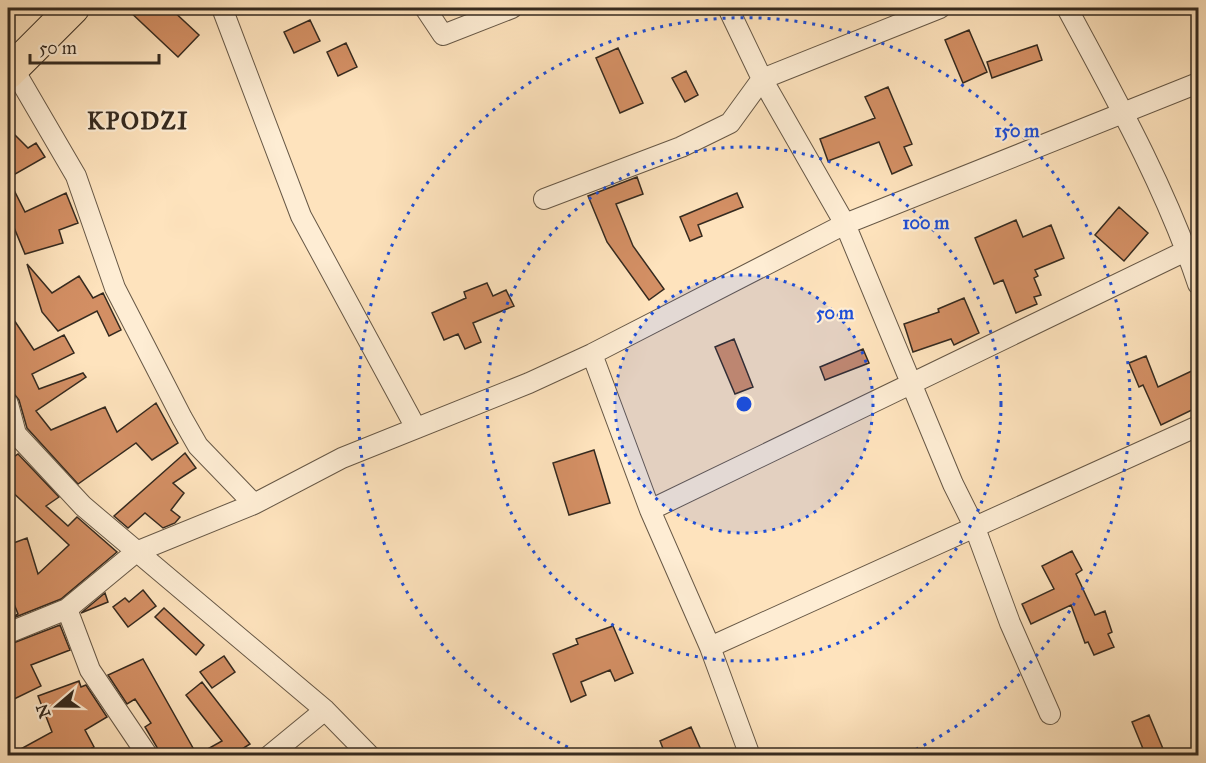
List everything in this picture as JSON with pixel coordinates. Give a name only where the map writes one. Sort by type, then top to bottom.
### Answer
[{"type":"main road","points":[[10,70],[73,8]]},
{"type":"street","points":[[222,8],[301,216],[416,428]]},
{"type":"street","points":[[425,8],[443,35],[512,8]]},
{"type":"street","points":[[728,8],[762,79],[845,224],[953,484],[975,528],[1050,714]]},
{"type":"street","points":[[544,199],[681,147],[730,123],[762,79],[940,8]]},
{"type":"street","points":[[1067,8],[1193,247],[1198,284]]},
{"type":"street","points":[[10,70],[76,176],[115,288],[182,418],[198,446],[254,504]]},
{"type":"street","points":[[8,633],[67,609],[136,552],[254,504],[342,458],[529,383],[592,354],[845,224],[1198,83]]},
{"type":"street","points":[[650,510],[1193,247]]},
{"type":"street","points":[[592,354],[650,510],[710,647],[750,756]]},
{"type":"street","points":[[8,403],[16,434],[83,506],[325,710],[370,756]]},
{"type":"street","points":[[710,647],[1198,426]]},
{"type":"street","points":[[67,609],[90,670],[148,756]]},
{"type":"street","points":[[269,756],[325,710]]},
{"type":"building","points":[[126,8],[170,8],[199,35],[178,57]]},
{"type":"building","points":[[310,20],[320,41],[294,53],[284,32]]},
{"type":"building","points":[[969,30],[987,72],[963,83],[945,40]]},
{"type":"building","points":[[346,43],[357,67],[338,76],[327,52]]},
{"type":"building","points":[[1037,45],[1042,60],[992,78],[987,62]]},
{"type":"building","points":[[618,48],[643,103],[620,113],[596,58]]},
{"type":"building","points":[[686,71],[698,95],[685,102],[672,78]]},
{"type":"building","points":[[888,87],[912,144],[904,147],[912,165],[892,174],[879,142],[828,161],[820,139],[875,118],[865,97]]},
{"type":"building","points":[[8,128],[28,148],[36,143],[45,157],[8,178]]},
{"type":"building","points":[[637,177],[643,194],[616,204],[633,246],[664,289],[649,300],[607,242],[588,196]]},
{"type":"building","points":[[8,178],[25,212],[66,193],[78,223],[59,230],[63,243],[25,254],[8,213]]},
{"type":"building","points":[[737,193],[743,207],[698,225],[702,236],[690,241],[680,217]]},
{"type":"building","points":[[1119,207],[1148,233],[1124,261],[1095,235]]},
{"type":"building","points":[[1016,220],[1023,237],[1051,225],[1064,258],[1035,270],[1038,276],[1034,278],[1041,295],[1034,297],[1037,304],[1016,313],[1003,280],[994,284],[975,238]]},
{"type":"building","points":[[27,264],[52,293],[79,276],[93,298],[103,293],[121,330],[109,336],[97,311],[58,331],[42,312]]},
{"type":"building","points":[[487,283],[493,296],[506,290],[514,306],[473,323],[481,342],[465,349],[458,334],[444,340],[432,313],[466,298],[464,292]]},
{"type":"building","points":[[964,298],[979,333],[954,345],[951,339],[913,352],[904,324],[939,312],[938,309]]},
{"type":"building","points":[[8,311],[34,350],[64,335],[74,353],[32,374],[39,389],[83,373],[86,377],[36,411],[51,430],[105,407],[117,432],[156,403],[178,443],[152,460],[136,443],[78,484],[27,428],[19,400],[8,386]]},
{"type":"building","points":[[734,339],[753,387],[735,394],[715,347]]},
{"type":"building","points":[[863,349],[869,363],[825,380],[820,367]]},
{"type":"building","points":[[1146,356],[1158,387],[1198,368],[1198,407],[1161,425],[1143,385],[1139,387],[1129,363]]},
{"type":"building","points":[[8,450],[15,456],[18,454],[59,497],[46,506],[68,526],[77,517],[117,552],[61,599],[8,620],[18,614],[8,589],[8,545],[27,538],[38,574],[69,545],[8,488]]},
{"type":"building","points":[[594,450],[610,503],[569,515],[553,463]]},
{"type":"building","points":[[185,453],[196,468],[173,483],[184,493],[171,510],[180,517],[175,523],[163,528],[145,513],[128,528],[114,516]]},
{"type":"building","points":[[1072,551],[1082,570],[1076,574],[1095,615],[1105,611],[1112,632],[1108,634],[1114,647],[1094,655],[1088,642],[1085,643],[1071,605],[1031,624],[1022,604],[1054,589],[1042,566]]},
{"type":"building","points":[[143,590],[156,606],[128,627],[113,607],[125,598],[129,602]]},
{"type":"building","points":[[105,593],[108,602],[81,613]]},
{"type":"building","points":[[164,608],[204,645],[196,655],[155,617]]},
{"type":"building","points":[[60,625],[70,650],[31,665],[41,686],[8,702],[8,645]]},
{"type":"building","points":[[613,626],[633,673],[615,681],[610,670],[581,682],[586,695],[571,702],[553,654],[578,644],[576,639]]},
{"type":"building","points":[[224,656],[235,672],[212,688],[200,672]]},
{"type":"building","points":[[143,659],[197,755],[222,741],[186,695],[202,682],[250,744],[231,756],[162,756],[145,727],[151,723],[135,699],[127,704],[108,675]]},
{"type":"building","points":[[79,681],[81,687],[86,685],[107,717],[85,730],[94,747],[86,751],[89,756],[8,756],[52,732],[38,696]]},
{"type":"building","points":[[1149,715],[1166,756],[1146,756],[1132,722]]},
{"type":"building","points":[[691,727],[701,750],[690,756],[666,756],[660,741]]},
{"type":"district","name":"KPODZI","points":[[138,121]]}]
